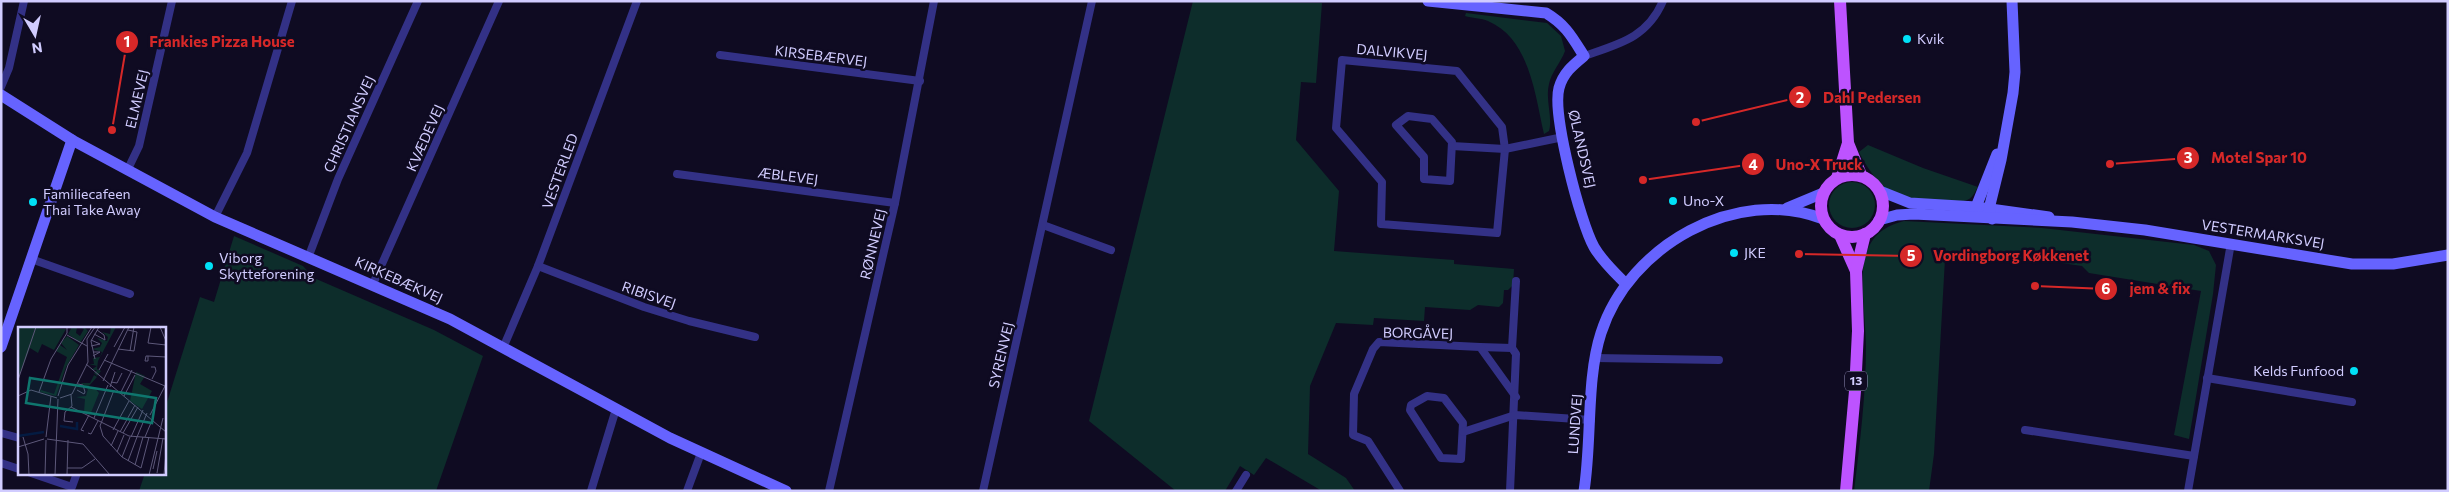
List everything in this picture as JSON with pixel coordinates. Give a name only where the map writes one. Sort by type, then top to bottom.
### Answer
[{"type":"main road","points":[[1840,1],[1848,143],[1861,176]]},
{"type":"main road","points":[[1837,178],[1848,143]]},
{"type":"main road","points":[[1823,219],[1820,206],[1823,193],[1829,184],[1837,178],[1849,174],[1861,176],[1872,182],[1880,191],[1883,206],[1879,220],[1865,234],[1853,237],[1840,235]]},
{"type":"main road","name":"13","points":[[1823,219],[1830,228],[1840,235],[1856,271]]},
{"type":"main road","name":"13","points":[[1846,491],[1856,381],[1858,331],[1856,271],[1865,234]]},
{"type":"street","points":[[1,87],[9,68],[24,1]]},
{"type":"street","name":"ELMEVEJ","points":[[127,171],[139,146],[172,1]]},
{"type":"street","points":[[215,216],[247,153],[292,1]]},
{"type":"street","name":"CHRISTIANSVEJ","points":[[308,258],[338,179],[418,1]]},
{"type":"street","name":"KVÆDEVEJ","points":[[373,284],[499,1]]},
{"type":"street","name":"VESTERLED","points":[[503,348],[538,266],[637,1]]},
{"type":"street","name":"RØNNEVEJ","points":[[830,491],[895,203],[934,1]]},
{"type":"street","name":"SYRENVEJ","points":[[984,491],[1092,1]]},
{"type":"street","points":[[1428,1],[1546,13],[1561,22],[1584,56]]},
{"type":"street","name":"ØLANDSVEJ","points":[[1626,284],[1594,247],[1584,222],[1557,109],[1559,89],[1567,70],[1584,56],[1623,42],[1641,33],[1656,16],[1662,1]]},
{"type":"street","points":[[1990,214],[2010,113],[2015,72],[2012,1]]},
{"type":"street","name":"KIRSEBÆRVEJ","points":[[720,55],[920,81]]},
{"type":"street","name":"DALVIKVEJ","points":[[1342,60],[1457,71],[1502,127],[1505,149],[1497,233],[1381,224],[1382,182],[1336,128],[1342,60]]},
{"type":"street","name":"KIRKEBÆKVEJ","points":[[1,95],[72,140],[127,171],[215,216],[450,319],[700,453],[786,491]]},
{"type":"street","points":[[1408,116],[1432,119],[1452,142],[1452,146],[1450,181],[1424,179],[1424,157],[1396,124],[1408,116]]},
{"type":"street","points":[[1452,146],[1505,149],[1563,137]]},
{"type":"street","points":[[1977,212],[2004,139]]},
{"type":"street","points":[[1,347],[72,140]]},
{"type":"street","name":"ÆBLEVEJ","points":[[677,174],[895,203]]},
{"type":"street","name":"VESTERMARKSVEJ","points":[[1880,191],[1910,203],[2231,243],[2352,264],[2393,264],[2446,255]]},
{"type":"street","name":"LUNDVEJ","points":[[1785,209],[1823,193]]},
{"type":"street","name":"LUNDVEJ","points":[[1584,491],[1591,420],[1594,358],[1610,310],[1626,284],[1648,260],[1687,232],[1714,220],[1745,212],[1785,209],[1804,212],[1823,219]]},
{"type":"street","name":"VESTERMARKSVEJ","points":[[1879,220],[1897,215],[1977,212]]},
{"type":"street","points":[[1043,224],[1111,250]]},
{"type":"street","points":[[2188,491],[2231,243]]},
{"type":"street","points":[[2446,255],[2448,267]]},
{"type":"street","points":[[31,259],[130,294]]},
{"type":"street","name":"RIBISVEJ","points":[[538,266],[644,307],[689,321],[755,336]]},
{"type":"street","points":[[1510,491],[1516,397],[1516,354],[1512,348],[1516,281]]},
{"type":"street","name":"BORGÅVEJ","points":[[1400,491],[1368,441],[1354,435],[1354,394],[1373,349],[1379,342],[1512,348]]},
{"type":"street","points":[[1480,347],[1516,397]]},
{"type":"street","points":[[1594,358],[1719,360]]},
{"type":"street","points":[[2207,378],[2352,402]]},
{"type":"street","points":[[1427,396],[1444,398],[1463,423],[1463,432],[1461,459],[1440,458],[1410,410],[1412,405],[1427,396]]},
{"type":"street","points":[[591,491],[616,409]]},
{"type":"street","points":[[1463,432],[1515,415],[1591,420]]},
{"type":"street","points":[[2025,430],[2194,456]]},
{"type":"street","points":[[1,433],[18,438]]},
{"type":"street","points":[[687,491],[700,453]]},
{"type":"street","points":[[1,463],[18,469]]},
{"type":"street","points":[[34,474],[72,487],[77,474]]},
{"type":"street","points":[[1236,491],[1246,475]]},
{"type":"green space","points":[[1193,1],[1322,3],[1316,83],[1301,82],[1296,140],[1339,191],[1334,251],[1454,260],[1454,264],[1514,269],[1513,285],[1508,290],[1504,290],[1503,303],[1499,307],[1478,305],[1470,310],[1425,307],[1424,321],[1374,318],[1373,325],[1336,323],[1310,386],[1308,454],[1346,478],[1355,491],[1322,491],[1266,458],[1254,475],[1240,466],[1225,491],[1176,491],[1089,421]]},
{"type":"green space","points":[[1466,13],[1547,23],[1561,36],[1565,51],[1552,76],[1548,90],[1549,131],[1544,134],[1528,70],[1522,54],[1513,41],[1502,29],[1488,21],[1465,16]]},
{"type":"green space","points":[[1868,145],[1923,168],[1978,187],[1969,199],[1952,203],[1929,202],[1896,195],[1889,192],[1881,184],[1861,157],[1859,152]]},
{"type":"green space","points":[[1857,182],[1861,183],[1871,192],[1874,196],[1874,214],[1865,224],[1857,228],[1847,228],[1839,224],[1830,214],[1829,200],[1833,192],[1843,183]]},
{"type":"green space","points":[[1904,221],[2042,228],[2194,245],[2209,251],[2216,265],[2213,294],[2189,439],[2174,435],[2201,291],[2089,273],[2082,266],[2054,262],[1945,259],[1934,454],[1929,491],[1854,491],[1865,382],[1864,260],[1873,239],[1881,231]]},
{"type":"green space","points":[[234,236],[303,266],[314,278],[434,330],[483,356],[436,491],[139,491],[145,474],[165,474],[165,409],[200,297],[214,302]]},
{"type":"place","name":"Kvik","points":[[1907,39]]},
{"type":"place","name":"Dahl Pedersen","points":[[1696,122]]},
{"type":"place","name":"Frankies Pizza House","points":[[112,130]]},
{"type":"place","name":"Motel Spar 10","points":[[2110,164]]},
{"type":"place","name":"Uno-X Truck","points":[[1643,180]]},
{"type":"place","name":"Uno-X","points":[[1673,201]]},
{"type":"place","name":"Familiecafeen Thai Take Away","points":[[33,202]]},
{"type":"place","name":"JKE","points":[[1734,253]]},
{"type":"place","name":"Vordingborg Køkkenet","points":[[1799,254]]},
{"type":"place","name":"Viborg Skytteforening","points":[[209,266]]},
{"type":"place","name":"jem & fix","points":[[2035,286]]},
{"type":"place","name":"Kelds Funfood","points":[[2354,371]]}]
